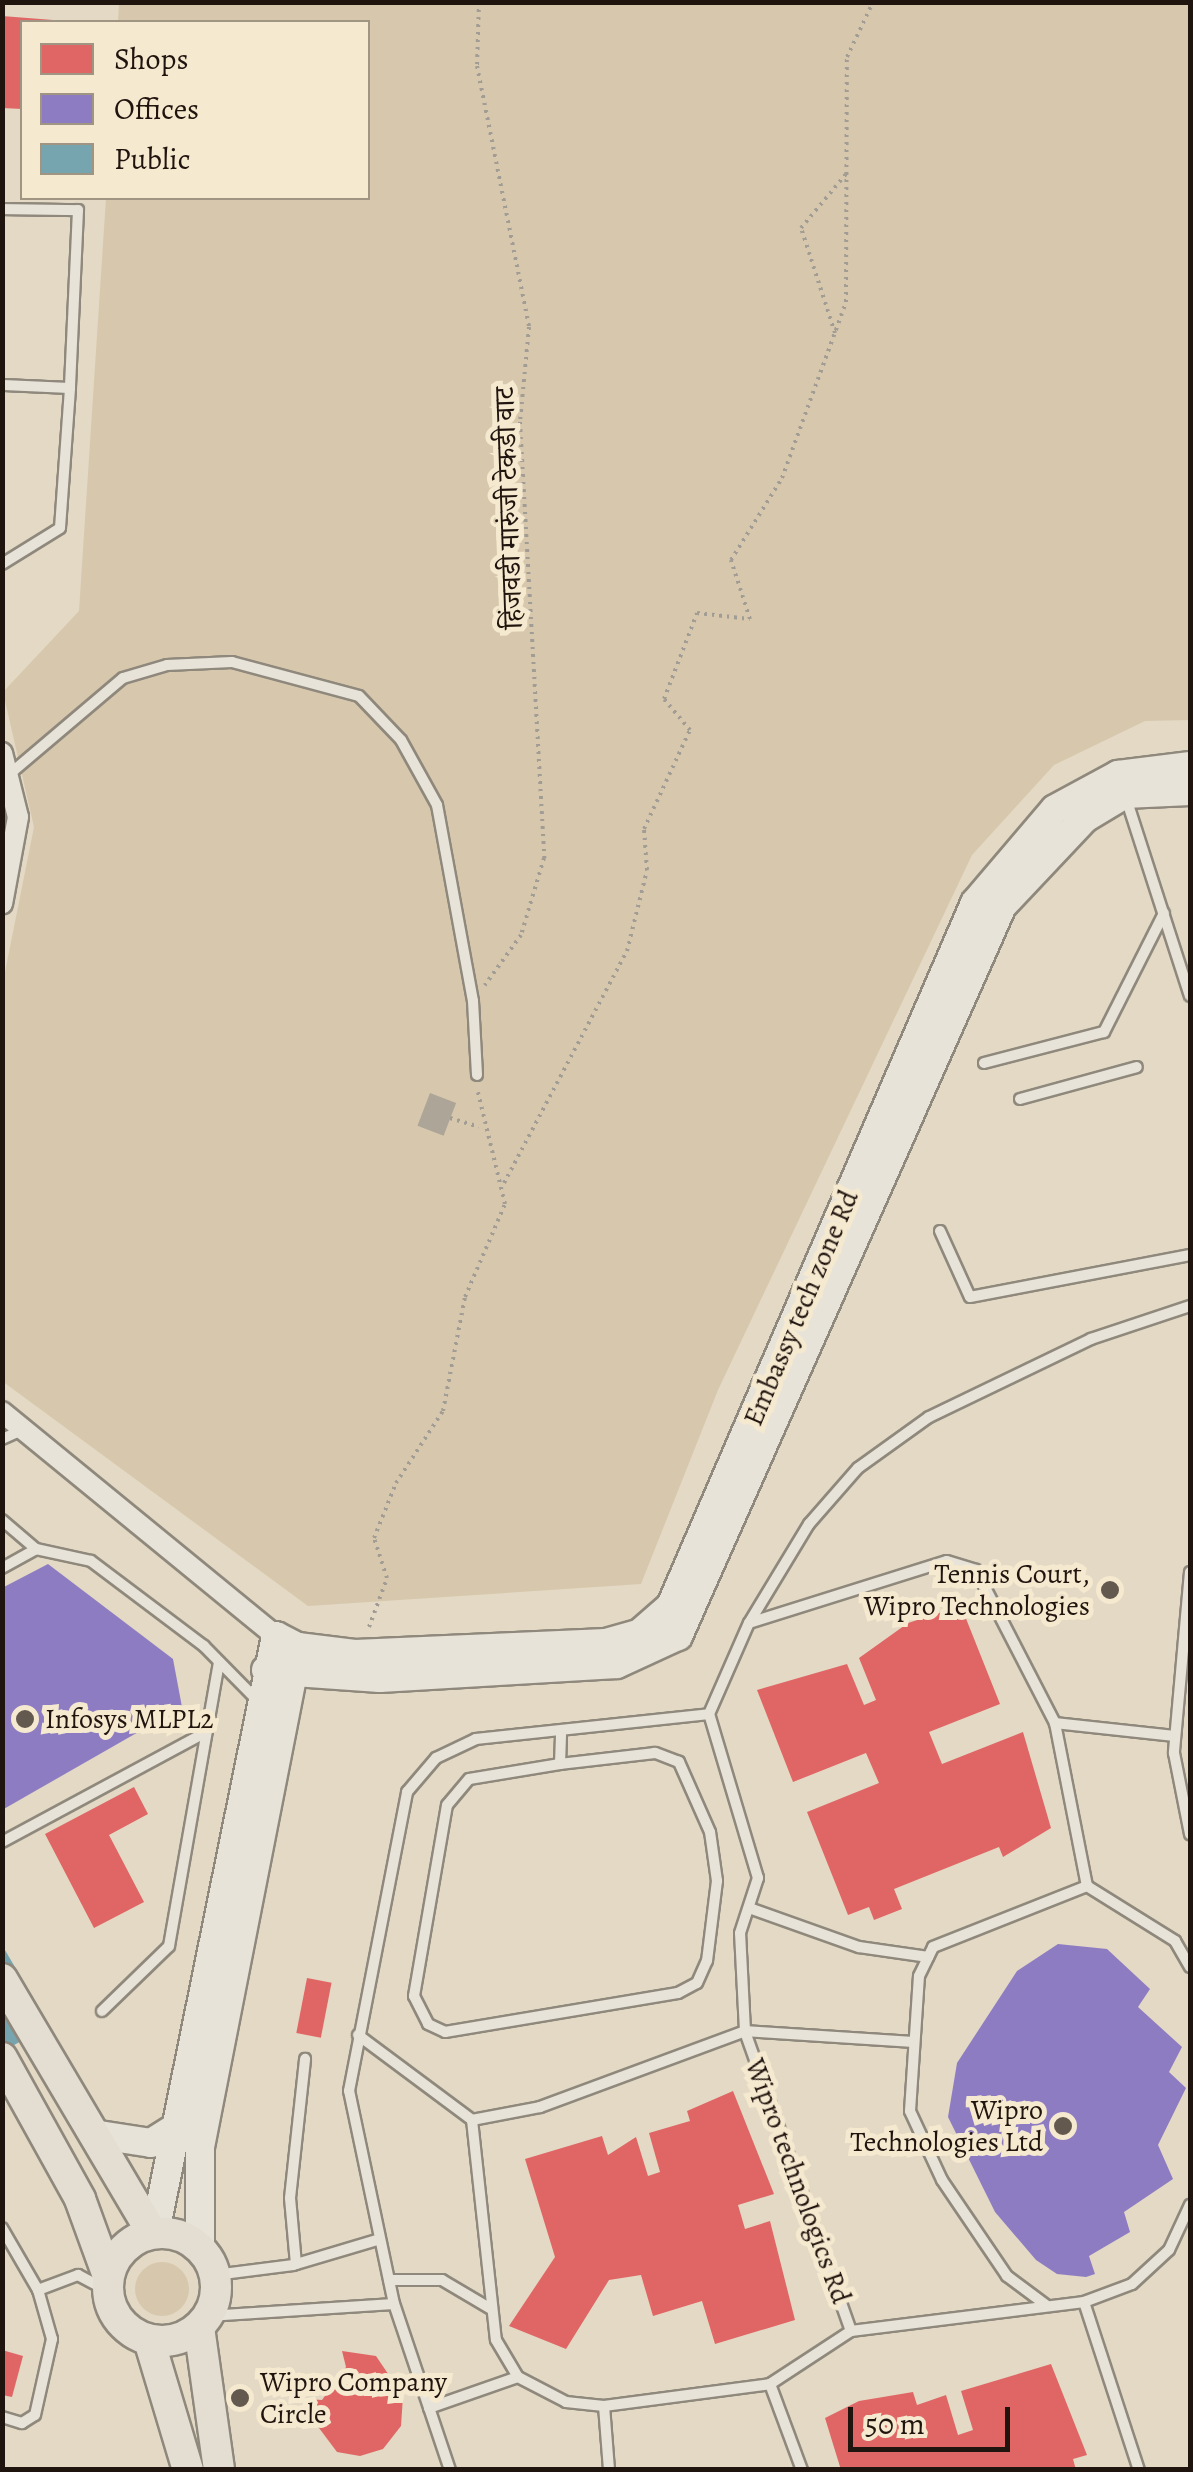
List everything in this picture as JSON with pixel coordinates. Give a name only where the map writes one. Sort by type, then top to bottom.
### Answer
[{"type":"main road","points":[[2,1978],[154,2233],[207,2262],[203,2321],[219,2470]]},
{"type":"main road","points":[[2,2058],[73,2184],[125,2327],[149,2340],[188,2470]]},
{"type":"main road","points":[[108,2283],[119,2252],[154,2233]]},
{"type":"main road","points":[[149,2340],[203,2321]]},
{"type":"street","points":[[2,904],[18,817],[7,763]]},
{"type":"street","name":"Embassy tech zone Rd","points":[[287,1641],[355,1654],[606,1642],[640,1633],[671,1606],[975,903],[1055,809],[1190,766]]},
{"type":"street","points":[[277,1673],[617,1664],[678,1636],[1002,906],[1057,840],[1122,785],[1190,791]]},
{"type":"street","points":[[2,1412],[12,1434],[287,1641],[277,1673],[200,2147],[207,2262]]},
{"type":"street","points":[[154,2233],[182,2124],[259,1701],[277,1673]]},
{"type":"street","points":[[94,2134],[150,2143],[182,2124]]},
{"type":"lane","points":[[2,208],[78,210],[60,528],[2,564]]},
{"type":"lane","points":[[2,386],[70,388]]},
{"type":"lane","points":[[7,763],[123,678],[167,665],[232,662],[360,696],[401,740],[437,805],[473,1000],[477,1075]]},
{"type":"lane","points":[[1122,785],[1190,996]]},
{"type":"lane","points":[[984,1063],[1104,1032],[1164,913]]},
{"type":"lane","points":[[1020,1099],[1137,1068]]},
{"type":"lane","points":[[940,1231],[970,1297],[1190,1255]]},
{"type":"lane","points":[[450,2470],[394,2304],[377,2240],[349,2091],[407,1792],[436,1758],[476,1739],[561,1735],[709,1714],[748,1623],[809,1524],[858,1468],[929,1417],[1091,1340],[1190,1306]]},
{"type":"lane","points":[[2,1520],[36,1549],[91,1562],[219,1663],[259,1701]]},
{"type":"lane","points":[[2,1568],[36,1549]]},
{"type":"lane","points":[[748,1623],[947,1561],[976,1570],[1055,1723],[1087,1886],[1175,1941],[1190,1967]]},
{"type":"lane","points":[[1190,1572],[1174,1736],[1190,1834]]},
{"type":"lane","points":[[102,2010],[169,1946],[219,1663]]},
{"type":"lane","name":"Wipro technologics Rd","points":[[709,1714],[758,1878],[752,1909],[740,1933],[745,2031],[852,2331]]},
{"type":"lane","points":[[1055,1723],[1174,1736]]},
{"type":"lane","points":[[2,1842],[206,1732]]},
{"type":"lane","points":[[560,1764],[561,1735]]},
{"type":"lane","points":[[656,1753],[679,1762],[710,1832],[717,1881],[707,1961],[697,1983],[678,1993],[444,2032],[428,2024],[414,1996],[447,1805],[469,1779],[560,1764],[656,1753]]},
{"type":"lane","points":[[752,1909],[859,1947],[928,1957],[982,1923],[1087,1886]]},
{"type":"lane","points":[[928,1957],[913,2042],[910,2111],[942,2180],[1007,2276],[1046,2304]]},
{"type":"lane","points":[[358,2035],[472,2120],[540,2107],[745,2031],[913,2042]]},
{"type":"lane","points":[[296,2264],[290,2198],[305,2059]]},
{"type":"lane","points":[[472,2120],[491,2309],[518,2377],[566,2402],[604,2406],[770,2384],[852,2331],[1084,2302],[1132,2284],[1170,2250],[1190,2205]]},
{"type":"lane","points":[[2,2228],[38,2290],[52,2340],[35,2415],[22,2424],[2,2417]]},
{"type":"lane","points":[[207,2262],[296,2264],[377,2240]]},
{"type":"lane","points":[[38,2290],[78,2275],[108,2283]]},
{"type":"lane","points":[[389,2280],[442,2280],[491,2309]]},
{"type":"lane","points":[[1084,2302],[1140,2470]]},
{"type":"lane","points":[[203,2321],[394,2304]]},
{"type":"lane","points":[[429,2408],[518,2377]]},
{"type":"lane","points":[[770,2384],[802,2470]]},
{"type":"lane","points":[[604,2406],[609,2470]]},
{"type":"path","name":"हिंजवडी मारुंजी टेकडी वाट","points":[[473,1000],[521,935],[544,858],[520,422],[529,328],[477,66],[479,2]]},
{"type":"path","points":[[355,1654],[387,1578],[374,1538],[396,1483],[443,1411],[465,1297],[498,1236],[504,1183],[627,950],[647,870],[644,829],[690,730],[664,699],[697,613],[750,619],[730,560],[782,478],[846,302],[847,57],[874,2]]},
{"type":"path","points":[[835,333],[801,228],[848,171]]},
{"type":"path","points":[[477,1075],[481,1127],[504,1183]]},
{"type":"path","points":[[450,1118],[481,1127]]},
{"type":"shaded area","points":[[119,3],[1190,3],[1190,720],[1145,721],[1054,765],[972,855],[718,1390],[641,1584],[308,1606],[2,1381],[3,982],[34,827],[3,692],[79,611],[106,200],[370,200],[370,20],[118,20]]},
{"type":"shaded area","points":[[162,2262],[181,2270],[189,2289],[181,2308],[162,2316],[143,2308],[135,2289],[143,2270]]},
{"type":"building: Shops","points":[[2,16],[53,20],[20,20],[20,109],[2,108]]},
{"type":"building: Shops","points":[[961,1606],[1000,1704],[929,1732],[942,1764],[1023,1732],[1051,1828],[1003,1857],[999,1847],[894,1889],[902,1909],[874,1920],[869,1907],[848,1915],[807,1812],[879,1783],[866,1753],[793,1782],[757,1690],[847,1664],[864,1705],[876,1700],[859,1658],[908,1623]]},
{"type":"building: Shops","points":[[134,1787],[148,1814],[109,1835],[144,1902],[94,1928],[45,1834]]},
{"type":"building: Shops","points":[[307,1978],[332,1983],[321,2038],[296,2033]]},
{"type":"building: Shops","points":[[733,2091],[774,2194],[738,2205],[745,2229],[770,2221],[795,2320],[715,2344],[702,2301],[653,2316],[641,2275],[609,2280],[566,2349],[509,2326],[555,2257],[525,2159],[602,2136],[608,2155],[636,2137],[648,2176],[660,2172],[649,2133],[690,2121],[687,2111]]},
{"type":"building: Shops","points":[[2,2350],[23,2356],[12,2397],[2,2395]]},
{"type":"building: Shops","points":[[342,2351],[376,2356],[403,2396],[401,2426],[383,2449],[360,2456],[337,2452],[307,2412],[308,2399],[322,2400],[346,2367]]},
{"type":"building: Shops","points":[[1051,2364],[1087,2455],[1073,2459],[1076,2470],[841,2470],[825,2418],[859,2401],[913,2392],[917,2405],[946,2395],[958,2435],[973,2430],[961,2391]]},
{"type":"building: Offices","points":[[48,1564],[173,1659],[182,1707],[2,1810],[2,1588]]},
{"type":"building: Offices","points":[[1058,1944],[1107,1949],[1150,1989],[1138,2007],[1182,2047],[1169,2072],[1186,2088],[1158,2145],[1173,2179],[1124,2212],[1130,2232],[1089,2256],[1095,2274],[1086,2277],[1057,2274],[1036,2260],[995,2212],[948,2117],[957,2063],[1017,1971]]},
{"type":"building: Public","points":[[2,1945],[49,2025],[2,2052]]},
{"type":"building: Other","points":[[430,1093],[456,1103],[444,1136],[417,1126]]},
{"type":"place","name":"Tennis Court, Wipro Technologies","points":[[1110,1590]]},
{"type":"place","name":"Infosys MLPL2","points":[[25,1719]]},
{"type":"place","name":"Wipro Technologies Ltd","points":[[1063,2126]]},
{"type":"place","name":"Wipro Company Circle","points":[[240,2398]]}]
